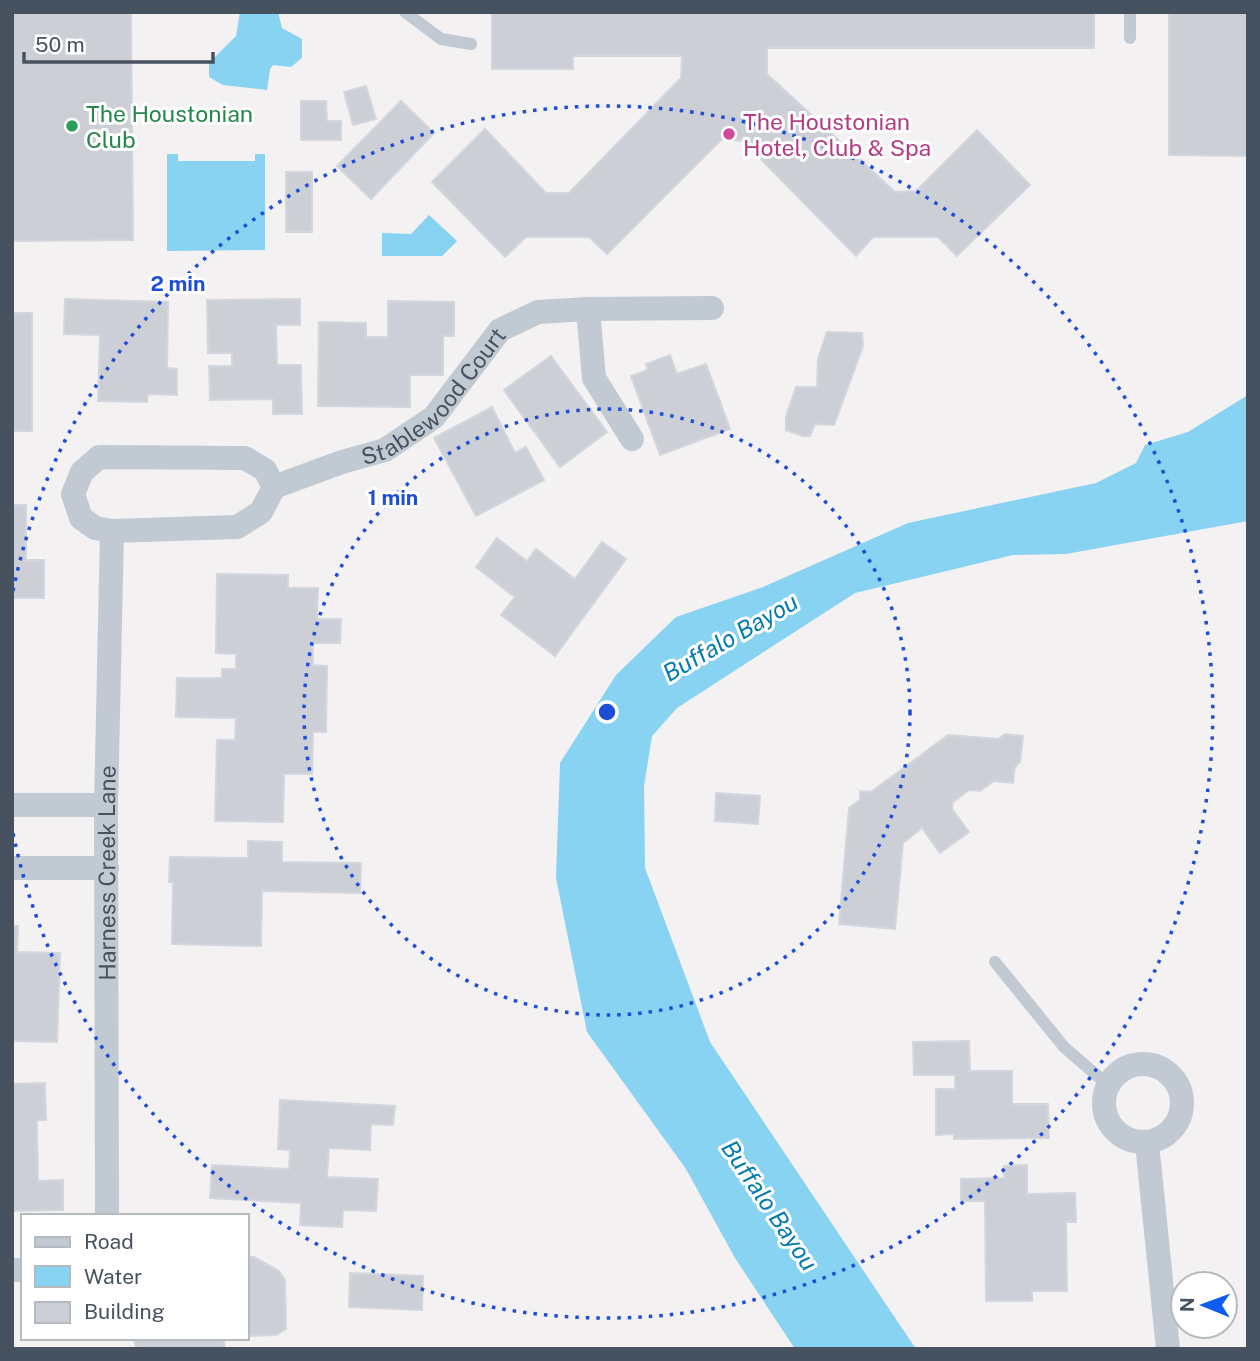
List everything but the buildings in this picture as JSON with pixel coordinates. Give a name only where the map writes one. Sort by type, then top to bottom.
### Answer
[{"type":"street","name":"Stablewood Court","points":[[274,487],[342,462],[385,450],[434,417],[500,330],[538,312],[712,308]]},
{"type":"street","points":[[588,309],[594,378],[632,439]]},
{"type":"street","points":[[99,457],[245,458],[265,470],[274,487],[261,512],[237,527],[112,531],[95,528],[81,518],[73,494],[82,472],[99,457]]},
{"type":"street","name":"Harness Creek Lane","points":[[107,1214],[106,805],[112,531]]},
{"type":"street","points":[[12,805],[106,805]]},
{"type":"street","points":[[12,869],[107,868]]},
{"type":"street","points":[[1141,1063],[1166,1071],[1176,1081],[1182,1093],[1183,1107],[1179,1120],[1171,1131],[1160,1139],[1147,1143],[1133,1142],[1120,1136],[1105,1113],[1104,1099],[1108,1085],[1116,1074],[1141,1063]]},
{"type":"street","points":[[1147,1143],[1168,1349]]},
{"type":"lane","points":[[405,12],[441,39],[471,44]]},
{"type":"lane","points":[[1130,12],[1130,38]]},
{"type":"lane","points":[[995,962],[1065,1047],[1108,1085]]},
{"type":"water","points":[[240,12],[278,12],[282,28],[302,39],[302,58],[291,67],[273,65],[267,90],[223,85],[209,77],[209,63],[236,36]]},
{"type":"water","points":[[167,154],[178,154],[178,161],[255,161],[255,154],[265,154],[265,250],[167,251]]},
{"type":"water","points":[[429,215],[457,241],[442,256],[382,256],[382,233],[411,234]]},
{"type":"water","name":"Buffalo Bayou","points":[[1248,395],[1248,521],[1066,554],[1013,555],[855,593],[677,708],[652,736],[644,786],[645,868],[710,1042],[916,1349],[795,1349],[735,1258],[686,1169],[587,1032],[556,878],[560,763],[616,675],[676,617],[763,587],[908,523],[1096,483],[1136,463],[1145,445],[1188,432]]},
{"type":"place","name":"The Houstonian Club","points":[[72,126]]},
{"type":"place","name":"The Houstonian Hotel, Club & Spa","points":[[729,134]]}]
